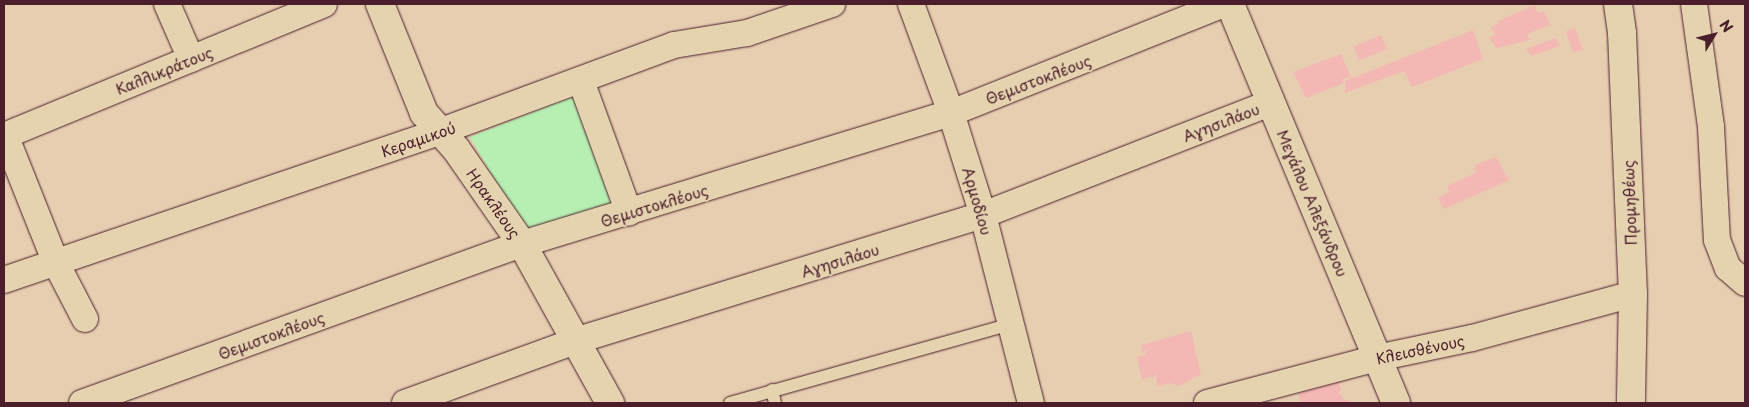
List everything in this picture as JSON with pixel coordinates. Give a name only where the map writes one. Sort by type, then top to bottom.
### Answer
[{"type":"street","points":[[167,4],[191,59]]},
{"type":"street","name":"Καλλικράτους","points":[[4,135],[324,4]]},
{"type":"street","name":"Ηρακλέους","points":[[380,4],[424,113],[456,149],[522,244],[610,403]]},
{"type":"street","name":"Κεραμικού","points":[[4,280],[439,132],[581,81],[674,44],[747,33],[832,4]]},
{"type":"street","name":"Αρμοδίου","points":[[911,4],[951,113],[983,216],[1031,403]]},
{"type":"street","name":"Θεμιστοκλέους","points":[[82,403],[122,397],[522,244],[629,213],[951,113],[1224,4]]},
{"type":"street","name":"Μεγάλου Αλεξάνδρου","points":[[1230,4],[1396,403]]},
{"type":"street","name":"Προμηθέως","points":[[1618,4],[1622,33],[1633,294],[1631,403]]},
{"type":"street","points":[[1694,4],[1711,127],[1718,240],[1728,268],[1745,283]]},
{"type":"street","points":[[581,81],[629,213]]},
{"type":"street","name":"Αγησιλάου","points":[[405,403],[576,341],[983,216],[1271,103]]},
{"type":"street","points":[[4,135],[56,262],[85,319]]},
{"type":"street","name":"Κλεισθένους","points":[[1207,403],[1377,358],[1472,338],[1633,294]]},
{"type":"lane","points":[[730,403],[1011,324]]},
{"type":"lane","points":[[772,390],[775,403]]},
{"type":"green space","points":[[577,95],[622,208],[528,237],[470,137]]},
{"type":"building","points":[[1535,5],[1538,13],[1544,11],[1550,25],[1527,34],[1529,40],[1496,48],[1489,37],[1496,35],[1490,28],[1499,24],[1498,21]]},
{"type":"building","points":[[1575,28],[1583,50],[1573,53],[1566,31]]},
{"type":"building","points":[[1473,30],[1483,59],[1412,87],[1404,71],[1345,93],[1345,81]]},
{"type":"building","points":[[1381,35],[1387,49],[1359,61],[1353,47]]},
{"type":"building","points":[[1556,38],[1560,46],[1531,56],[1526,49]]},
{"type":"building","points":[[1341,54],[1351,77],[1342,79],[1344,83],[1306,98],[1293,72]]},
{"type":"building","points":[[1496,157],[1509,180],[1444,209],[1438,198],[1449,192],[1448,186],[1475,173],[1475,165]]},
{"type":"building","points":[[1191,331],[1201,374],[1179,386],[1170,383],[1157,386],[1156,373],[1153,379],[1151,376],[1142,380],[1137,357],[1145,355],[1148,349],[1142,353],[1141,345]]},
{"type":"building","points":[[1338,379],[1341,390],[1339,392],[1343,399],[1355,403],[1301,403],[1297,390]]}]
